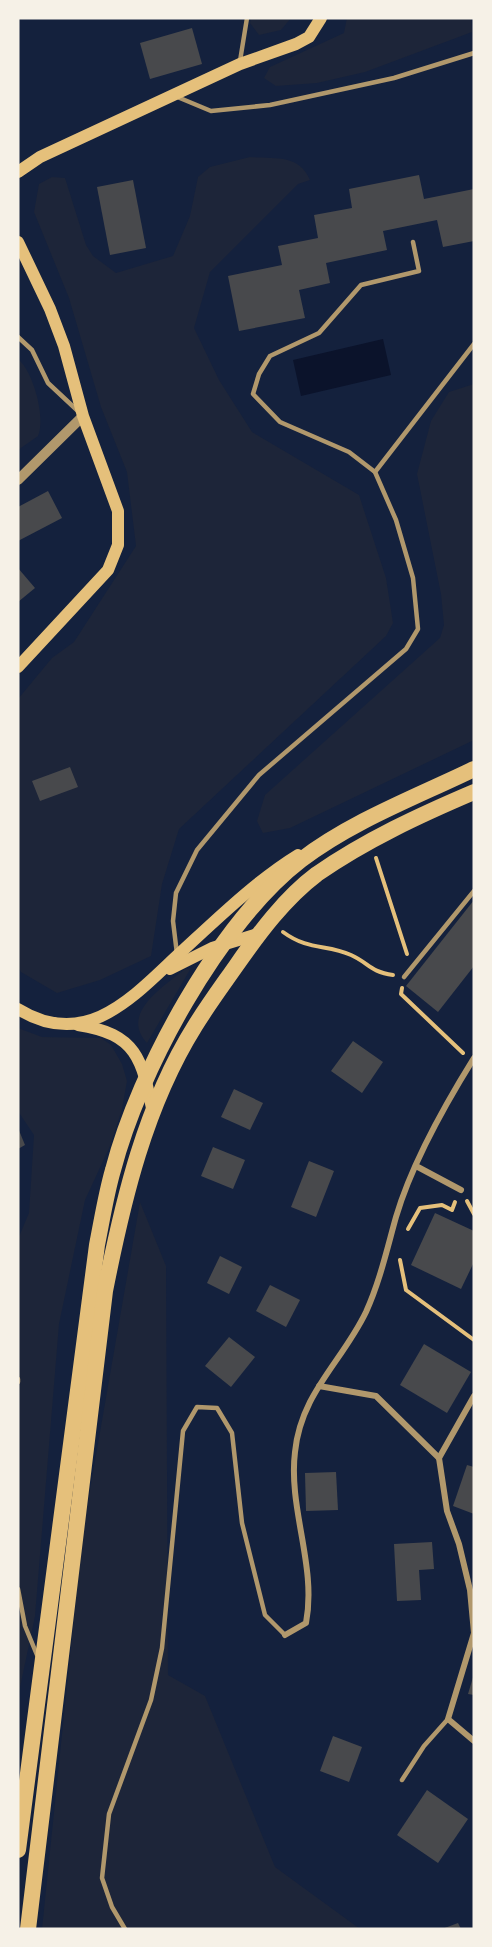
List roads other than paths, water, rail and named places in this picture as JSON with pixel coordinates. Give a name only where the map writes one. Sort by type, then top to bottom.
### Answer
[{"type":"highway","points":[[18,1850],[97,1245],[113,1169],[146,1080],[180,1013],[225,942],[265,892],[301,860],[338,836],[474,769]]},
{"type":"highway","points":[[28,1929],[105,1291],[135,1161],[153,1113],[195,1026],[258,934],[294,895],[317,874],[370,840],[474,792]]},
{"type":"main road","points":[[18,172],[40,156],[240,64],[309,37],[321,18]]},
{"type":"main road","points":[[18,242],[50,309],[64,346],[83,416],[118,512],[118,545],[114,559],[97,583],[18,667]]},
{"type":"main road","points":[[76,1025],[112,1011],[139,994],[178,955],[269,873],[307,849],[338,836]]},
{"type":"main road","points":[[161,974],[212,948],[258,934]]},
{"type":"main road","points":[[18,1009],[35,1018],[117,1034],[132,1052],[146,1080],[153,1113]]},
{"type":"street","points":[[18,480],[83,416]]},
{"type":"street","points":[[285,1635],[306,1623],[310,1603],[296,1496],[294,1453],[302,1415],[365,1314],[416,1166],[473,1061]]},
{"type":"street","points":[[416,1166],[461,1190]]},
{"type":"street","points":[[319,1386],[376,1396],[439,1458],[447,1511],[459,1544],[470,1590],[474,1633],[448,1719],[474,1741]]},
{"type":"street","points":[[439,1458],[474,1395]]},
{"type":"lane","points":[[240,64],[247,18]]},
{"type":"lane","points":[[172,95],[211,111],[270,105],[394,78],[474,53]]},
{"type":"lane","points":[[178,955],[173,921],[176,893],[197,850],[259,775],[406,649],[418,629],[413,578],[396,520],[375,472],[349,452],[280,422],[254,394],[259,374],[270,356],[320,333],[361,285],[419,271],[413,242]]},
{"type":"lane","points":[[18,337],[32,350],[48,383],[83,416]]},
{"type":"lane","points":[[375,472],[474,344]]},
{"type":"lane","points":[[404,976],[474,891]]},
{"type":"lane","points":[[125,1929],[112,1907],[102,1878],[109,1814],[151,1700],[162,1648],[183,1431],[197,1407],[217,1408],[232,1432],[242,1523],[255,1581],[265,1616],[285,1635]]},
{"type":"lane","points":[[18,1588],[25,1626],[42,1667]]},
{"type":"lane","points":[[402,1780],[424,1746],[448,1719]]}]
